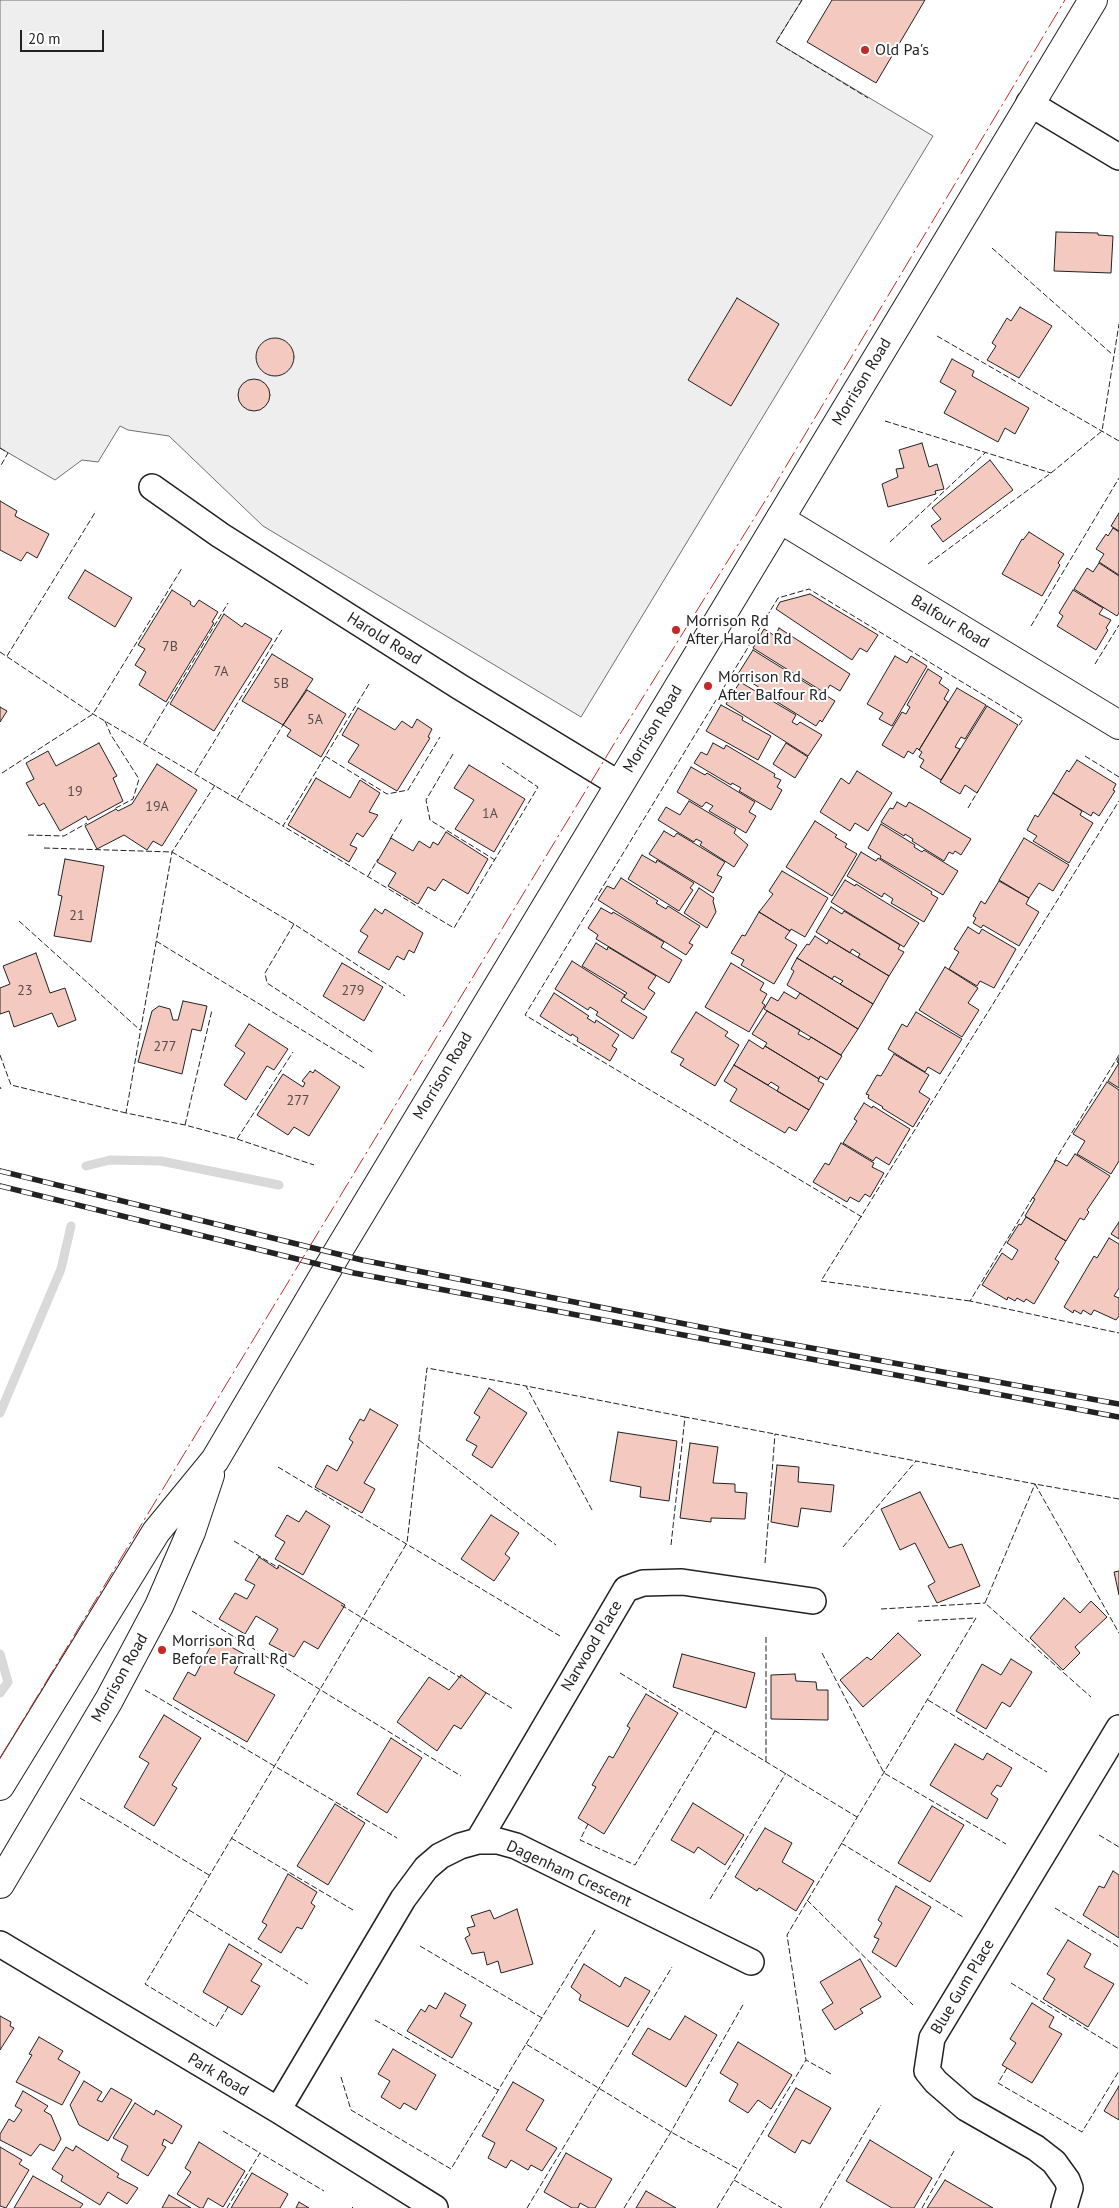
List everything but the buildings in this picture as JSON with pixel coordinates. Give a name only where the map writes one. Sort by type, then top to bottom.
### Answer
[{"type":"main road","name":"Morrison Road","points":[[0,1786],[156,1532],[215,1460],[619,784],[1093,0]]},
{"type":"main road","name":"Balfour Road","points":[[780,519],[1119,725]]},
{"type":"main road","name":"Morrison Road","points":[[0,1884],[109,1700],[158,1606],[191,1532],[215,1460]]},
{"type":"street","points":[[1029,103],[1119,157]]},
{"type":"street","name":"Harold Road","points":[[152,487],[228,540],[460,687],[619,784]]},
{"type":"street","name":"Narwood Place","points":[[478,1841],[626,1590],[643,1583],[682,1582],[813,1601]]},
{"type":"street","name":"Blue Gum Place","points":[[1064,2208],[1070,2188],[1067,2180],[1054,2162],[1036,2148],[966,2108],[936,2082],[927,2071],[932,2038],[1119,1728]]},
{"type":"street","name":"Dagenham Crescent","points":[[278,2110],[403,1899],[426,1868],[440,1856],[460,1846],[478,1841],[498,1841],[516,1846],[751,1962]]},
{"type":"street","name":"Park Road","points":[[0,1944],[278,2110],[435,2208]]},
{"type":"shaded area","points":[[0,0],[802,0],[776,42],[933,136],[581,717],[263,526],[169,436],[128,430],[120,426],[98,462],[82,460],[55,480],[0,448]]},
{"type":"waterway","points":[[86,1166],[110,1160],[161,1161],[279,1185]]},
{"type":"waterway","points":[[0,1413],[61,1269],[71,1226]]},
{"type":"waterway","points":[[0,1654],[8,1682],[0,1693]]},
{"type":"railway","points":[[0,1171],[362,1260],[751,1337],[1119,1404]]},
{"type":"railway","points":[[0,1186],[354,1273],[1119,1417]]},
{"type":"fence","points":[[802,0],[776,42],[868,98]]},
{"type":"fence","points":[[992,248],[1113,355]]},
{"type":"fence","points":[[928,564],[1051,473],[1102,431],[1119,324]]},
{"type":"fence","points":[[937,336],[1119,441]]},
{"type":"fence","points":[[885,421],[1051,473]]},
{"type":"fence","points":[[0,448],[8,453],[0,467]]},
{"type":"fence","points":[[890,542],[986,452]]},
{"type":"fence","points":[[1031,626],[1119,478]]},
{"type":"fence","points":[[7,656],[96,511]]},
{"type":"fence","points":[[2,773],[93,714],[182,568]]},
{"type":"fence","points":[[862,1217],[525,1015],[778,598],[809,589],[1023,719],[1018,727]]},
{"type":"fence","points":[[144,743],[228,603]]},
{"type":"fence","points":[[1095,664],[1119,625]]},
{"type":"fence","points":[[195,773],[283,628]]},
{"type":"fence","points":[[0,652],[93,714],[283,826]]},
{"type":"fence","points":[[369,684],[283,826],[454,928],[538,787],[502,763]]},
{"type":"fence","points":[[105,721],[111,735],[139,779],[133,799],[114,809]]},
{"type":"fence","points":[[237,800],[283,725]]},
{"type":"fence","points":[[325,756],[387,794],[408,790],[440,737]]},
{"type":"fence","points":[[453,754],[426,800],[430,820],[495,860]]},
{"type":"fence","points":[[1085,756],[1119,777]]},
{"type":"fence","points":[[215,785],[172,852],[126,1113],[185,1125],[237,1139],[314,1165]]},
{"type":"fence","points":[[968,808],[978,791]]},
{"type":"fence","points":[[970,1301],[821,1281],[1119,801]]},
{"type":"fence","points":[[390,839],[402,819]]},
{"type":"fence","points":[[28,835],[64,836],[87,823]]},
{"type":"fence","points":[[44,848],[172,852],[294,924],[405,996]]},
{"type":"fence","points":[[368,876],[378,859]]},
{"type":"fence","points":[[19,921],[140,1030]]},
{"type":"fence","points":[[294,924],[265,973],[267,983],[374,1053]]},
{"type":"fence","points":[[156,941],[366,1069]]},
{"type":"fence","points":[[185,1125],[212,1010]]},
{"type":"fence","points":[[237,1139],[293,1052]]},
{"type":"fence","points":[[0,1055],[11,1085],[126,1113]]},
{"type":"fence","points":[[1054,1162],[1119,1055]]},
{"type":"fence","points":[[1033,1197],[970,1301],[1119,1333]]},
{"type":"fence","points":[[228,2007],[216,2027],[145,1984],[407,1543],[427,1368],[526,1386]]},
{"type":"fence","points":[[592,1510],[526,1386],[685,1417]]},
{"type":"fence","points":[[671,1545],[685,1417],[775,1434]]},
{"type":"fence","points":[[765,1563],[775,1434],[916,1461]]},
{"type":"fence","points":[[419,1440],[556,1545]]},
{"type":"fence","points":[[843,1547],[916,1461],[1035,1484],[985,1603],[1091,1697]]},
{"type":"fence","points":[[278,1467],[560,1636]]},
{"type":"fence","points":[[1119,1499],[1035,1484],[1119,1633]]},
{"type":"fence","points":[[234,1541],[279,1568]]},
{"type":"fence","points":[[881,1609],[985,1603]]},
{"type":"fence","points":[[341,1605],[461,1678]]},
{"type":"fence","points":[[192,1611],[461,1776]]},
{"type":"fence","points":[[831,2074],[806,2060],[787,1935],[976,1618],[918,1621]]},
{"type":"fence","points":[[766,1637],[766,1762]]},
{"type":"fence","points":[[822,1653],[884,1773],[1006,1844]]},
{"type":"fence","points":[[620,1673],[857,1817]]},
{"type":"fence","points":[[145,1690],[397,1838]]},
{"type":"fence","points":[[485,1692],[513,1709]]},
{"type":"fence","points":[[928,1700],[1047,1772]]},
{"type":"fence","points":[[588,1824],[580,1840],[635,1865],[715,1731]]},
{"type":"fence","points":[[710,1899],[786,1773]]},
{"type":"fence","points":[[80,1798],[209,1875]]},
{"type":"fence","points":[[1099,1835],[1119,1847]]},
{"type":"fence","points":[[231,1838],[353,1910]]},
{"type":"fence","points":[[841,1843],[963,1917]]},
{"type":"fence","points":[[807,1900],[913,2005]]},
{"type":"fence","points":[[1055,1908],[1119,1947]]},
{"type":"fence","points":[[189,1910],[308,1984]]},
{"type":"fence","points":[[526,2044],[595,1930]]},
{"type":"fence","points":[[420,1946],[542,2018]]},
{"type":"fence","points":[[527,2208],[672,1967]]},
{"type":"fence","points":[[1011,1983],[1119,2049]]},
{"type":"fence","points":[[624,2208],[671,2132],[744,2003]]},
{"type":"fence","points":[[375,2020],[498,2090]]},
{"type":"fence","points":[[341,2077],[351,2110],[451,2169],[526,2044],[671,2132],[740,2170]]},
{"type":"fence","points":[[717,2208],[806,2060]]},
{"type":"fence","points":[[1007,2068],[998,2083],[1082,2132],[1119,2071]]},
{"type":"fence","points":[[820,2208],[881,2105]]},
{"type":"fence","points":[[223,2131],[260,2153]]},
{"type":"fence","points":[[922,2208],[954,2151]]},
{"type":"fence","points":[[227,2208],[260,2153],[324,2191]]},
{"type":"fence","points":[[734,2180],[782,2208]]},
{"type":"power","points":[[0,1758],[617,739],[770,493],[1065,0]]},
{"type":"place","name":"Old Pa's","points":[[865,50]]},
{"type":"place","name":"Morrison Rd After Harold Rd","points":[[676,630]]},
{"type":"place","name":"Morrison Rd After Balfour Rd","points":[[708,686]]},
{"type":"place","name":"Morrison Rd Before Farrall Rd","points":[[162,1650]]}]
